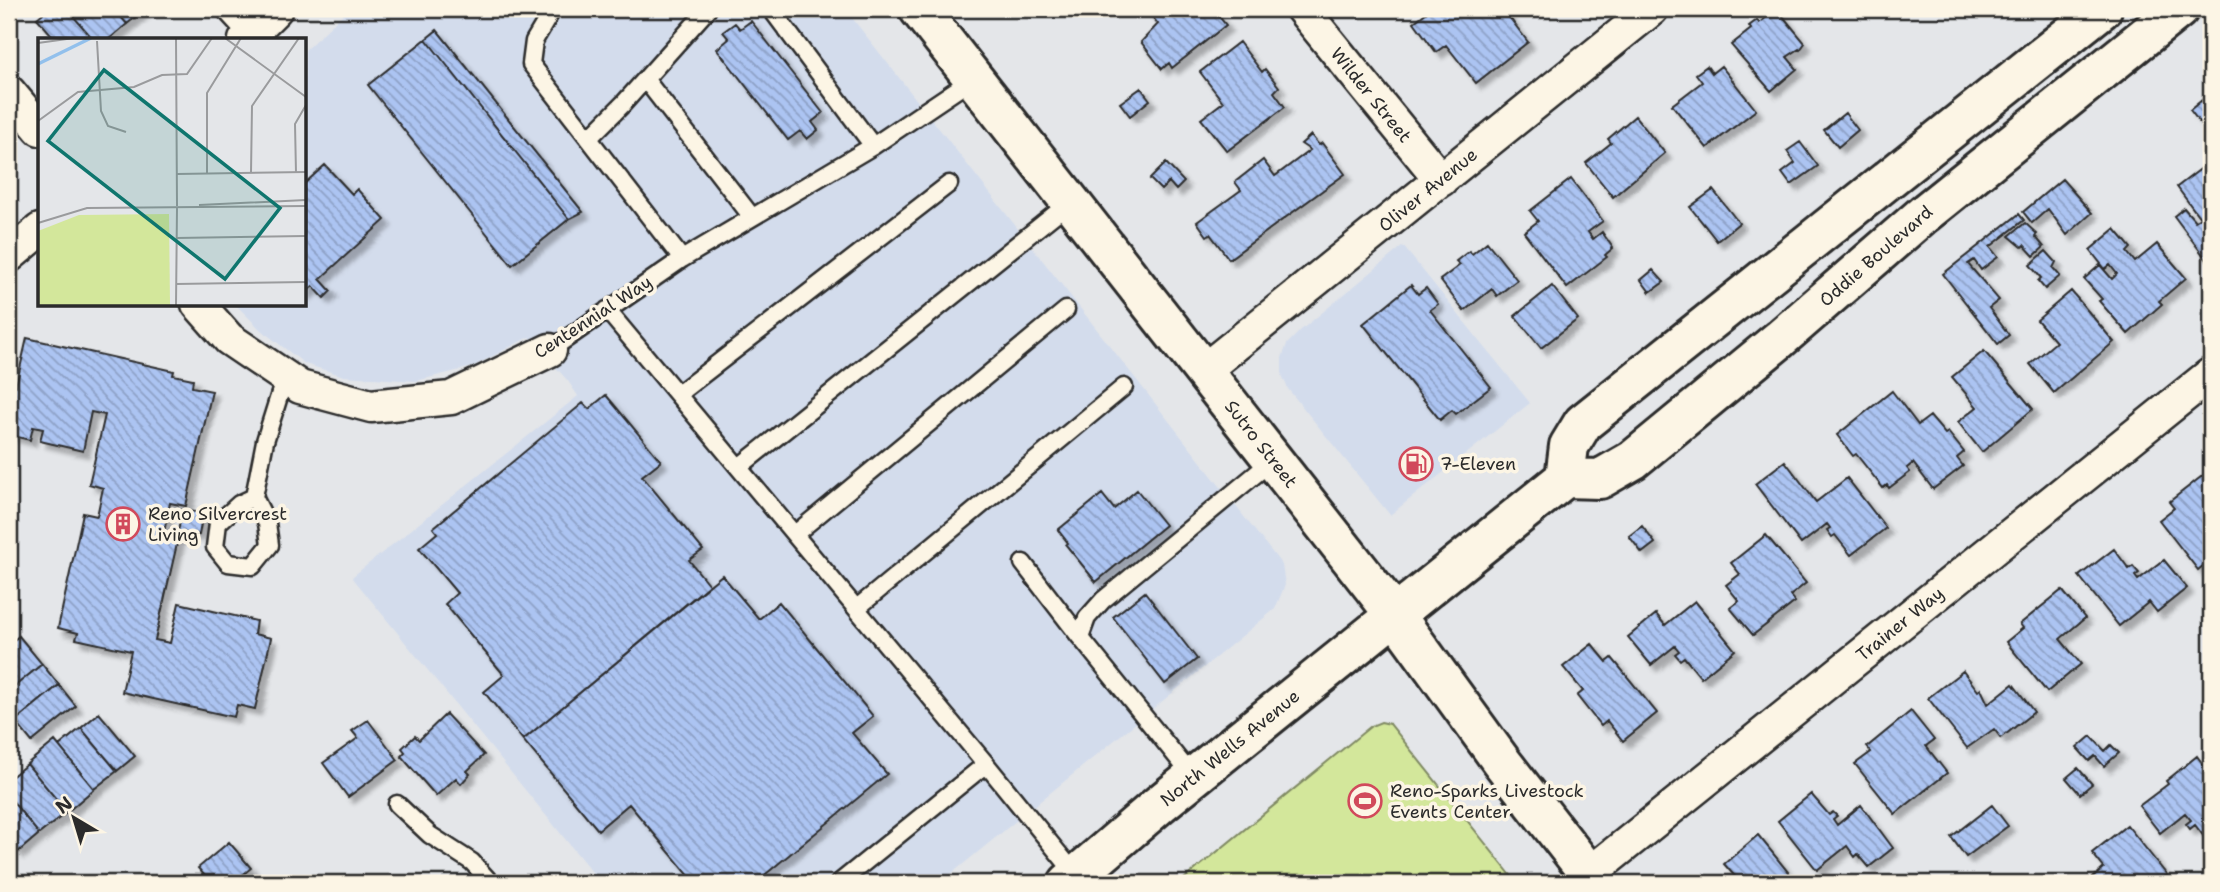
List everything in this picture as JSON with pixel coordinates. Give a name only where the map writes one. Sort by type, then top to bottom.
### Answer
[{"type":"main road","name":"Sutro Street","points":[[919,9],[1395,615],[1500,761],[1592,878]]},
{"type":"main road","points":[[1395,615],[1564,478],[1569,446],[1583,423],[2102,9]]},
{"type":"main road","name":"Oddie Boulevard","points":[[1564,478],[1600,479],[1633,460],[1770,348],[1904,230],[2179,9]]},
{"type":"main road","name":"North Wells Avenue","points":[[1072,879],[1193,777],[1395,615]]},
{"type":"street","points":[[247,38],[276,9]]},
{"type":"street","name":"Wilder Street","points":[[1302,9],[1441,180]]},
{"type":"street","name":"Oliver Avenue","points":[[1203,371],[1652,9]]},
{"type":"street","points":[[9,92],[38,127]]},
{"type":"street","points":[[9,256],[38,232]]},
{"type":"street","name":"Centennial Way","points":[[200,306],[229,339],[300,387],[371,406],[451,398],[550,350]]},
{"type":"street","name":"Trainer Way","points":[[1592,878],[2211,374]]},
{"type":"lane","points":[[224,9],[247,38]]},
{"type":"lane","points":[[553,9],[534,41],[531,64],[682,259]]},
{"type":"lane","points":[[589,138],[708,9]]},
{"type":"lane","points":[[771,9],[873,146]]},
{"type":"lane","name":"Centennial Way","points":[[550,350],[682,259],[873,146],[974,78]]},
{"type":"lane","points":[[645,79],[752,217]]},
{"type":"lane","points":[[678,394],[949,184]]},
{"type":"lane","points":[[739,467],[1070,202]]},
{"type":"lane","points":[[607,310],[986,764],[1072,879]]},
{"type":"lane","points":[[795,534],[1066,310]]},
{"type":"lane","points":[[254,496],[265,441],[285,377]]},
{"type":"lane","points":[[857,608],[1124,387]]},
{"type":"lane","points":[[1080,637],[1087,618],[1103,600],[1273,460]]},
{"type":"lane","points":[[1023,563],[1193,777]]},
{"type":"lane","points":[[839,883],[986,764]]},
{"type":"lane","points":[[397,804],[430,835],[472,862],[491,883]]},
{"type":"shaded area","points":[[349,9],[845,9],[1282,565],[1285,585],[1275,609],[940,883],[601,883],[352,577],[578,396],[529,337],[472,367],[416,381],[344,376],[305,364],[261,330],[237,306],[306,306],[306,49]]},
{"type":"shaded area","points":[[1403,246],[1530,403],[1390,515],[1288,389],[1282,375],[1282,358],[1287,344],[1301,330]]},
{"type":"green space","name":"Reno-Sparks Livestock Events Center","points":[[1381,722],[1390,724],[1517,883],[1179,883],[1371,726]]},
{"type":"building","points":[[48,9],[67,9],[92,38],[54,38],[37,18]]},
{"type":"building","points":[[67,9],[114,9],[127,24],[110,38],[92,38]]},
{"type":"building","points":[[114,9],[145,9],[127,24]]},
{"type":"building","points":[[1146,9],[1213,9],[1226,25],[1172,68],[1169,63],[1162,69],[1141,42],[1158,24]]},
{"type":"building","points":[[1431,9],[1503,9],[1528,42],[1476,83],[1446,45],[1436,52],[1414,22]]},
{"type":"building","points":[[1777,9],[1805,43],[1800,50],[1787,57],[1797,69],[1771,91],[1731,45],[1751,29],[1749,26],[1757,20],[1759,23]]},
{"type":"building","points":[[751,21],[823,113],[812,122],[818,130],[807,139],[800,131],[788,140],[717,49],[729,39],[723,32],[735,23],[740,29]]},
{"type":"building","points":[[437,30],[583,212],[569,219],[426,39]]},
{"type":"building","points":[[426,39],[569,219],[512,265],[368,85]]},
{"type":"building","points":[[1239,42],[1262,72],[1265,69],[1279,87],[1274,92],[1285,107],[1227,151],[1201,119],[1223,102],[1200,72]]},
{"type":"building","points":[[1707,66],[1712,73],[1721,66],[1756,110],[1707,148],[1672,105],[1702,82],[1696,74]]},
{"type":"building","points":[[1141,88],[1150,100],[1130,116],[1120,103]]},
{"type":"building","points":[[2202,100],[2211,112],[2209,135],[2190,110]]},
{"type":"building","points":[[1845,113],[1858,130],[1838,147],[1824,130]]},
{"type":"building","points":[[1635,116],[1665,153],[1613,197],[1586,163],[1611,143],[1608,139]]},
{"type":"building","points":[[1311,135],[1319,145],[1322,143],[1345,174],[1229,259],[1197,222],[1241,190],[1235,182],[1263,160],[1275,176],[1310,150],[1301,144]]},
{"type":"building","points":[[1800,142],[1818,166],[1791,185],[1782,173],[1795,163],[1787,151]]},
{"type":"building","points":[[2211,161],[2211,257],[2207,260],[2174,216],[2184,208],[2195,221],[2200,218],[2177,187]]},
{"type":"building","points":[[1166,163],[1184,182],[1176,190],[1169,182],[1161,190],[1150,179]]},
{"type":"building","points":[[325,165],[352,194],[357,189],[385,220],[320,279],[331,291],[324,298],[313,286],[306,292],[306,182]]},
{"type":"building","points":[[1571,179],[1603,221],[1588,232],[1593,239],[1602,232],[1613,248],[1605,255],[1607,257],[1567,288],[1524,232],[1538,221],[1530,211]]},
{"type":"building","points":[[2062,179],[2092,213],[2067,235],[2048,209],[2032,223],[2023,212]]},
{"type":"building","points":[[1713,190],[1739,223],[1717,241],[1690,207]]},
{"type":"building","points":[[2019,214],[2024,220],[1990,247],[1998,257],[1981,270],[1974,260],[1968,264],[1999,300],[1989,308],[2009,335],[1998,344],[1943,274]]},
{"type":"building","points":[[2025,223],[2037,234],[2035,236],[2044,247],[2034,256],[2024,245],[2022,247],[2009,236]]},
{"type":"building","points":[[2115,229],[2131,248],[2127,252],[2135,262],[2157,244],[2186,278],[2159,301],[2162,304],[2128,334],[2084,279],[2100,265],[2112,279],[2117,274],[2110,265],[2105,269],[2090,250]]},
{"type":"building","points":[[1487,242],[1517,280],[1497,296],[1492,289],[1464,311],[1440,280],[1460,265],[1456,261],[1469,251],[1472,254]]},
{"type":"building","points":[[2046,251],[2056,262],[2053,268],[2060,276],[2045,289],[2038,281],[2041,278],[2030,265]]},
{"type":"building","points":[[1653,270],[1664,282],[1650,292],[1641,280]]},
{"type":"building","points":[[1411,285],[1418,294],[1426,288],[1438,304],[1430,310],[1491,387],[1456,414],[1452,410],[1440,420],[1363,324]]},
{"type":"building","points":[[1552,286],[1578,319],[1541,348],[1515,316]]},
{"type":"building","points":[[2071,291],[2114,342],[2054,393],[2030,364],[2056,342],[2037,320]]},
{"type":"building","name":"Reno Silvercrest Living","points":[[27,338],[174,371],[173,375],[193,379],[192,387],[212,391],[186,506],[170,503],[164,532],[179,535],[155,640],[170,643],[179,603],[256,621],[254,634],[271,638],[255,709],[237,705],[234,717],[122,692],[131,651],[76,639],[78,633],[58,628],[83,513],[97,516],[103,488],[89,484],[105,415],[91,412],[83,451],[40,441],[43,429],[33,427],[30,440],[9,435],[9,385],[16,386]]},
{"type":"building","points":[[1984,351],[2033,409],[1982,452],[1958,422],[1977,407],[1952,377]]},
{"type":"building","points":[[1892,391],[1918,425],[1930,416],[1945,434],[1948,432],[1964,452],[1957,458],[1963,466],[1933,489],[1913,463],[1907,468],[1910,472],[1889,488],[1887,485],[1883,488],[1837,435]]},
{"type":"building","points":[[606,395],[661,461],[642,476],[703,550],[689,560],[709,585],[523,740],[484,692],[504,675],[445,604],[457,593],[419,548],[437,533],[433,528],[583,403],[589,409]]},
{"type":"building","points":[[1785,461],[1816,502],[1847,478],[1886,528],[1851,555],[1835,535],[1832,537],[1827,530],[1830,528],[1827,524],[1801,544],[1755,484]]},
{"type":"building","points":[[2211,469],[2211,559],[2198,570],[2159,520],[2174,508],[2169,502]]},
{"type":"building","points":[[1137,490],[1165,525],[1096,582],[1066,545],[1068,543],[1058,530],[1102,494],[1114,509]]},
{"type":"building","points":[[182,510],[203,513],[199,535],[178,532]]},
{"type":"building","points":[[1642,526],[1655,543],[1642,553],[1629,536]]},
{"type":"building","points":[[1766,535],[1806,583],[1790,596],[1795,602],[1753,635],[1730,608],[1739,601],[1726,585],[1740,574],[1731,563]]},
{"type":"building","points":[[2114,549],[2129,569],[2133,566],[2139,573],[2135,576],[2138,580],[2164,560],[2187,588],[2157,612],[2149,602],[2119,626],[2079,576]]},
{"type":"building","points":[[722,575],[759,619],[779,602],[873,716],[852,733],[887,774],[755,883],[695,883],[629,804],[598,830],[523,740]]},
{"type":"building","points":[[2062,590],[2085,618],[2060,639],[2081,664],[2047,692],[2006,642],[2023,628],[2020,624]]},
{"type":"building","points":[[1145,592],[1197,659],[1165,684],[1113,617]]},
{"type":"building","points":[[1695,601],[1735,650],[1701,678],[1684,657],[1680,660],[1675,654],[1679,651],[1675,646],[1651,665],[1628,637],[1656,614],[1665,625]]},
{"type":"building","points":[[19,636],[42,664],[9,691],[9,644]]},
{"type":"building","points":[[1592,644],[1607,662],[1612,658],[1657,713],[1623,741],[1607,721],[1601,726],[1577,696],[1583,691],[1563,667]]},
{"type":"building","points":[[42,664],[59,685],[15,721],[9,713],[9,691]]},
{"type":"building","points":[[1963,671],[1978,691],[1981,689],[1988,704],[2013,684],[2034,712],[2001,738],[1994,729],[1967,748],[1928,698]]},
{"type":"building","points":[[59,685],[76,706],[32,742],[15,721]]},
{"type":"building","points":[[1911,711],[1934,740],[1926,746],[1947,773],[1895,814],[1855,764],[1871,752],[1867,747]]},
{"type":"building","points":[[99,713],[135,756],[117,771],[81,728]]},
{"type":"building","points":[[446,714],[484,755],[467,771],[470,774],[461,784],[456,778],[436,796],[401,756],[405,752],[402,748],[415,736],[419,740]]},
{"type":"building","points":[[368,720],[398,760],[348,797],[323,763],[358,738],[352,731]]},
{"type":"building","points":[[81,728],[117,771],[94,789],[59,746]]},
{"type":"building","points":[[2091,736],[2105,751],[2111,745],[2119,753],[2104,766],[2095,756],[2089,761],[2077,748]]},
{"type":"building","points":[[55,741],[94,789],[67,812],[27,764]]},
{"type":"building","points":[[2197,756],[2211,775],[2211,846],[2195,825],[2190,829],[2186,824],[2191,820],[2185,813],[2160,833],[2139,806],[2168,784],[2166,781]]},
{"type":"building","points":[[27,764],[67,812],[39,834],[9,797],[9,779]]},
{"type":"building","points":[[2078,768],[2092,784],[2080,794],[2066,778]]},
{"type":"building","points":[[1811,794],[1829,815],[1833,812],[1837,816],[1833,819],[1837,825],[1861,805],[1893,848],[1869,867],[1858,854],[1855,857],[1847,846],[1817,870],[1778,821]]},
{"type":"building","points":[[9,797],[39,834],[18,852],[9,842]]},
{"type":"building","points":[[1992,805],[2008,826],[1966,857],[1951,837]]},
{"type":"building","points":[[2127,825],[2167,875],[2156,883],[2087,883],[2104,868],[2092,853]]},
{"type":"building","points":[[1758,835],[1797,883],[1737,883],[1739,881],[1724,864]]},
{"type":"building","points":[[229,842],[251,868],[233,883],[211,883],[198,868]]},
{"type":"building","points":[[587,874],[594,883],[569,883],[580,875],[582,877]]},
{"type":"place","name":"7-Eleven","points":[[1416,464]]},
{"type":"place","name":"Reno Silvercrest Living","points":[[123,524]]},
{"type":"place","name":"Reno-Sparks Livestock Events Center","points":[[1365,801]]}]
